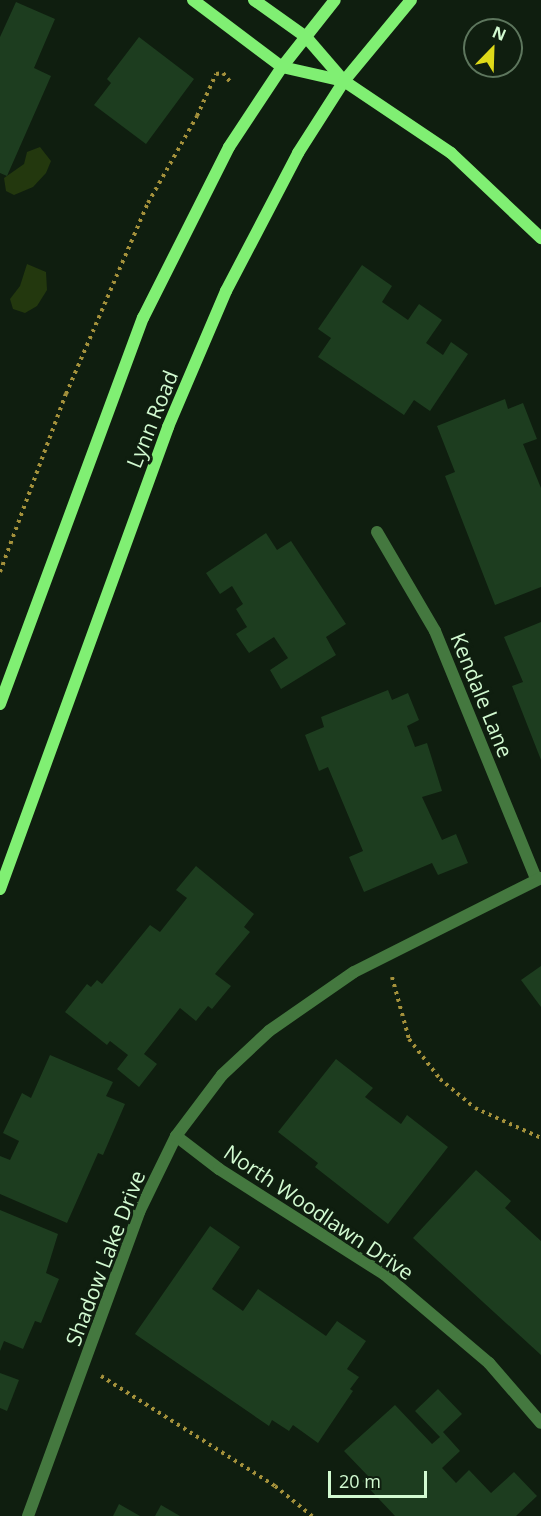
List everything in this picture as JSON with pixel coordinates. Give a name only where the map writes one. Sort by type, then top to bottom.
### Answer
[{"type":"main road","points":[[193,0],[282,67],[344,81]]},
{"type":"main road","points":[[254,0],[306,37],[344,81],[451,153],[541,238]]},
{"type":"main road","name":"Lynn Road","points":[[0,704],[143,318],[229,147],[282,67],[335,0]]},
{"type":"main road","name":"Lynn Road","points":[[0,889],[168,427],[197,358],[267,207],[344,81],[411,0]]},
{"type":"street","name":"Kendale Lane","points":[[377,532],[435,631],[539,878]]},
{"type":"street","name":"Shadow Lake Drive","points":[[28,1516],[84,1368],[139,1212],[176,1136],[222,1075],[269,1031],[354,972],[539,878]]},
{"type":"street","name":"North Woodlawn Drive","points":[[176,1136],[219,1169],[384,1274],[489,1363],[541,1423]]},
{"type":"path","points":[[0,573],[66,394],[143,213],[216,74],[223,73],[232,84]]},
{"type":"path","points":[[387,956],[409,1039],[440,1079],[475,1108],[541,1138]]},
{"type":"path","points":[[84,1368],[126,1389],[215,1451],[275,1486],[312,1516]]},
{"type":"shaded area","points":[[40,147],[51,161],[46,173],[33,187],[14,195],[6,191],[4,178],[24,164],[27,152]]},
{"type":"shaded area","points":[[27,264],[46,272],[47,290],[37,306],[25,313],[13,309],[10,299],[20,286]]},
{"type":"building","points":[[16,2],[55,19],[34,68],[51,76],[7,176],[0,173],[0,37]]},
{"type":"building","points":[[139,37],[194,79],[146,144],[94,105],[111,83],[107,79]]},
{"type":"building","points":[[362,265],[392,286],[382,302],[408,320],[419,304],[442,320],[426,343],[443,355],[451,342],[468,354],[430,411],[414,400],[404,415],[318,357],[331,338],[318,329]]},
{"type":"building","points":[[505,399],[508,409],[523,403],[537,439],[523,444],[541,488],[541,587],[495,605],[445,476],[455,472],[437,426]]},
{"type":"building","points":[[266,533],[277,550],[291,541],[346,624],[326,637],[336,655],[281,689],[270,670],[288,658],[274,637],[249,653],[236,634],[247,627],[236,609],[243,604],[232,586],[220,594],[206,573]]},
{"type":"building","points":[[541,622],[541,760],[512,686],[523,682],[504,637]]},
{"type":"building","points":[[388,690],[392,700],[408,693],[419,720],[407,726],[415,747],[427,743],[442,791],[422,797],[442,840],[456,834],[468,863],[438,875],[432,863],[364,892],[349,857],[363,851],[328,767],[319,771],[305,735],[324,727],[321,717]]},
{"type":"building","points":[[196,866],[254,914],[244,927],[250,932],[215,974],[231,986],[212,1009],[208,1006],[196,1021],[180,1008],[144,1054],[157,1064],[139,1087],[117,1069],[128,1055],[110,1041],[107,1045],[65,1012],[87,984],[91,987],[97,980],[102,984],[150,925],[160,932],[187,898],[176,890]]},
{"type":"building","points":[[541,966],[541,1007],[521,980]]},
{"type":"building","points":[[50,1055],[113,1082],[106,1096],[125,1104],[103,1155],[98,1153],[67,1223],[0,1194],[0,1156],[10,1160],[19,1141],[3,1133],[22,1093],[31,1098]]},
{"type":"building","points":[[336,1059],[373,1088],[365,1097],[401,1124],[407,1115],[448,1147],[388,1224],[315,1167],[318,1163],[278,1132]]},
{"type":"building","points":[[476,1170],[511,1201],[505,1208],[541,1241],[541,1355],[413,1238]]},
{"type":"building","points":[[0,1210],[58,1234],[46,1273],[59,1279],[41,1323],[35,1321],[23,1349],[4,1341],[0,1351]]},
{"type":"building","points":[[210,1226],[240,1247],[212,1289],[243,1311],[258,1289],[326,1336],[337,1321],[366,1341],[347,1369],[359,1377],[350,1389],[353,1391],[318,1443],[293,1425],[289,1431],[272,1420],[269,1426],[135,1334]]},
{"type":"building","points":[[0,1373],[19,1380],[7,1411],[0,1408]]},
{"type":"building","points":[[438,1389],[462,1414],[443,1432],[460,1451],[442,1468],[456,1483],[469,1470],[491,1493],[514,1472],[537,1496],[516,1516],[395,1516],[362,1481],[368,1476],[344,1451],[395,1405],[432,1444],[440,1437],[415,1411]]},
{"type":"building","points":[[119,1504],[140,1516],[113,1516]]},
{"type":"building","points":[[161,1505],[180,1516],[155,1516]]}]
